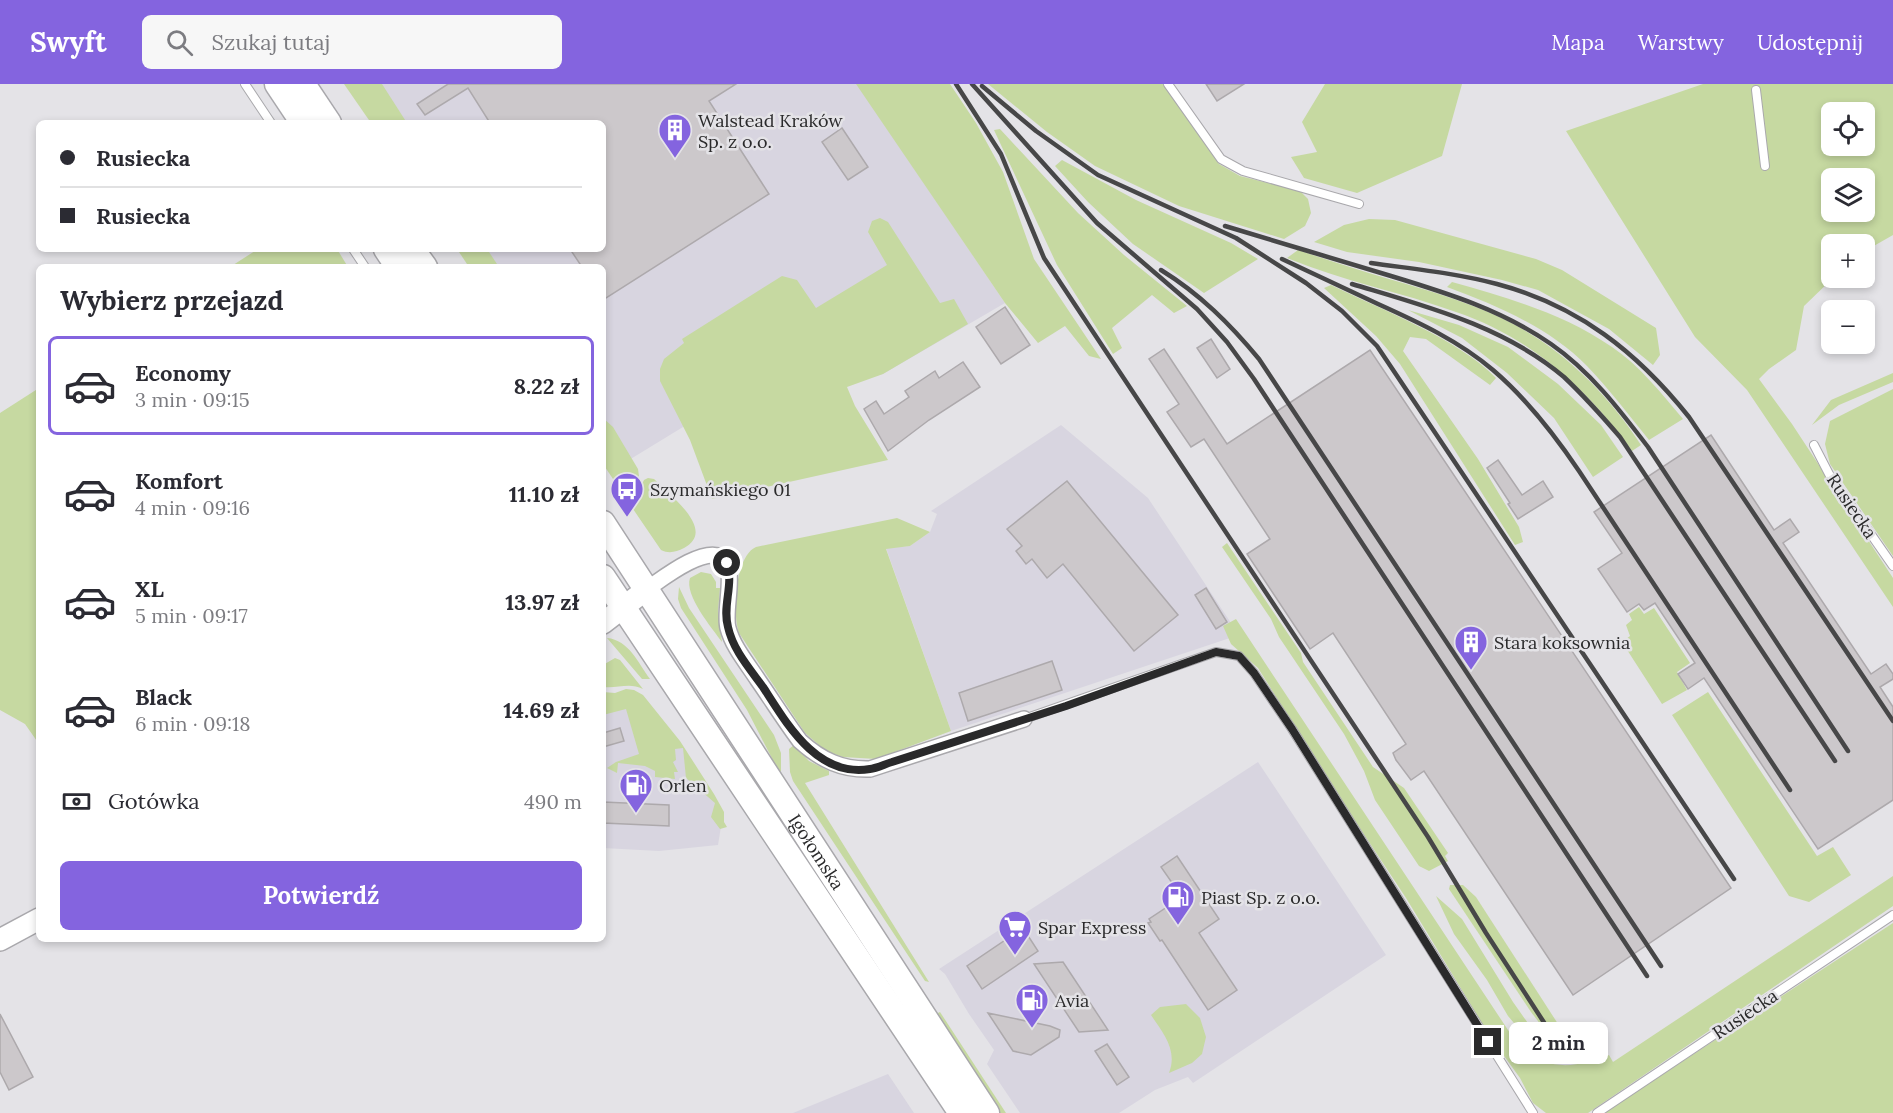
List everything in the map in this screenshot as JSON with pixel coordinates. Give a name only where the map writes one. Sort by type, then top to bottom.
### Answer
[{"type":"main road","points":[[277,84],[301,120]]},
{"type":"main road","points":[[303,84],[327,120]]},
{"type":"main road","name":"Igołomska","points":[[606,528],[987,1113]]},
{"type":"main road","name":"Igołomska","points":[[606,582],[961,1113]]},
{"type":"street","points":[[606,621],[647,589],[689,562],[714,555],[722,558],[728,568],[730,583],[726,616],[735,646],[800,741],[823,759],[855,770],[870,769],[1024,719]]},
{"type":"street","points":[[0,940],[36,921]]},
{"type":"lane","points":[[245,84],[268,120]]},
{"type":"lane","points":[[1168,84],[1221,159],[1243,171],[1359,204]]},
{"type":"lane","points":[[1756,90],[1765,166]]},
{"type":"lane","name":"Rusiecka","points":[[1814,445],[1829,474],[1893,566]]},
{"type":"lane","points":[[1024,719],[1216,652],[1239,656],[1254,673],[1292,729],[1533,1113]]},
{"type":"lane","name":"Rusiecka","points":[[1597,1113],[1893,915]]},
{"type":"shaded area","points":[[357,84],[857,84],[1005,303],[883,374],[683,427],[611,471],[606,464],[606,264],[475,264],[467,252],[606,252],[606,120],[381,120]]},
{"type":"shaded area","points":[[1061,425],[1148,498],[1239,635],[951,731],[886,548],[910,546],[930,532],[937,514],[931,511]]},
{"type":"shaded area","points":[[631,692],[683,747],[723,814],[718,845],[659,851],[606,848],[606,700]]},
{"type":"shaded area","points":[[1258,762],[1386,955],[1193,1083],[1188,1077],[1155,1090],[1119,1113],[1020,1113],[987,1064],[994,1050],[945,974],[939,969]]},
{"type":"shaded area","points":[[888,1074],[914,1113],[793,1113]]},
{"type":"green space","points":[[344,84],[382,84],[405,120],[369,120]]},
{"type":"green space","points":[[856,84],[950,84],[976,123],[1003,172],[1034,259],[1101,359],[1089,356],[1065,326],[1038,343],[1005,303]]},
{"type":"green space","points":[[988,84],[1163,84],[1219,164],[1240,176],[1300,191],[1308,199],[1311,213],[1305,226],[1284,239],[1179,206],[1095,166],[1047,132]]},
{"type":"green space","points":[[1325,84],[1462,84],[1442,156],[1357,193],[1304,178],[1291,157],[1317,152],[1302,122]]},
{"type":"green space","points":[[1703,84],[1893,84],[1893,235],[1875,245],[1875,234],[1821,234],[1823,288],[1804,306],[1796,350],[1759,379],[1792,424],[1893,578],[1893,607],[1747,390],[1695,337],[1566,131]]},
{"type":"green space","points":[[1000,129],[1078,213],[1124,255],[1187,306],[1174,313],[1152,295],[1112,328],[1122,348],[1113,354],[1057,265],[994,130]]},
{"type":"green space","points":[[1062,160],[1136,200],[1231,243],[1258,259],[1204,293],[1133,244],[1088,202],[1055,166]]},
{"type":"green space","points":[[880,218],[888,222],[940,303],[954,299],[968,324],[883,374],[847,387],[855,406],[888,460],[712,499],[690,440],[660,381],[660,369],[664,359],[684,343],[682,339],[782,276],[797,280],[816,308],[887,265],[868,232],[872,221]]},
{"type":"green space","points":[[1369,219],[1395,220],[1536,259],[1562,270],[1656,328],[1660,355],[1653,365],[1609,329],[1538,290],[1419,262],[1347,252],[1314,242],[1344,225]]},
{"type":"green space","points":[[1298,250],[1454,299],[1517,326],[1554,350],[1586,378],[1616,410],[1641,445],[1632,451],[1615,428],[1576,386],[1555,367],[1508,335],[1456,312],[1287,258]]},
{"type":"green space","points":[[253,252],[339,252],[346,264],[235,264]]},
{"type":"green space","points":[[459,252],[489,252],[497,264],[467,264]]},
{"type":"green space","points":[[1452,282],[1535,308],[1593,335],[1632,363],[1650,380],[1683,419],[1649,440],[1603,384],[1572,352],[1522,319],[1447,287]]},
{"type":"green space","points":[[1331,285],[1462,350],[1496,378],[1490,385],[1426,339],[1410,337],[1403,351],[1478,459],[1519,527],[1523,542],[1515,545],[1400,364],[1376,336],[1324,288]]},
{"type":"green space","points":[[1408,310],[1459,325],[1508,347],[1558,384],[1601,425],[1623,457],[1593,477],[1554,418],[1507,373],[1462,338]]},
{"type":"green space","points":[[1893,373],[1893,382],[1839,405],[1812,425],[1831,400]]},
{"type":"green space","points":[[1893,389],[1893,556],[1830,464],[1825,444],[1830,421]]},
{"type":"green space","points":[[36,390],[36,740],[25,724],[0,710],[0,413]]},
{"type":"green space","points":[[606,421],[613,427],[638,469],[639,476],[627,500],[606,468]]},
{"type":"green space","points":[[654,479],[679,503],[693,522],[696,532],[693,540],[678,551],[661,550],[631,506],[644,480]]},
{"type":"green space","points":[[897,518],[930,532],[910,546],[886,549],[951,731],[876,759],[843,757],[826,751],[805,733],[739,633],[736,612],[737,586],[744,561],[749,552],[756,547]]},
{"type":"green space","points":[[1227,543],[1301,653],[1303,662],[1373,767],[1404,788],[1448,853],[1445,856],[1448,861],[1429,871],[1419,866],[1375,800],[1364,771],[1344,734],[1222,547]]},
{"type":"green space","points":[[701,572],[711,574],[716,582],[716,588],[720,588],[718,611],[722,642],[700,611],[691,593],[690,578]]},
{"type":"green space","points":[[679,587],[689,608],[774,735],[781,753],[781,771],[779,772],[747,710],[681,608],[678,599]]},
{"type":"green space","points":[[1639,607],[1644,614],[1654,608],[1690,663],[1677,672],[1687,690],[1662,704],[1622,642],[1630,636],[1626,625],[1632,620],[1629,614]]},
{"type":"green space","points":[[1236,619],[1508,1030],[1523,1049],[1543,1061],[1564,1065],[1575,1064],[1609,1055],[1613,1062],[1893,876],[1893,906],[1588,1113],[1546,1113],[1533,1103],[1520,1078],[1491,1038],[1406,898],[1258,668],[1231,644],[1223,626]]},
{"type":"green space","points":[[607,638],[627,648],[650,679],[642,679]]},
{"type":"green space","points":[[615,658],[620,660],[643,689],[633,686],[606,687],[606,663]]},
{"type":"green space","points":[[626,689],[643,695],[680,741],[714,794],[724,812],[724,822],[727,827],[720,829],[711,817],[715,803],[686,778],[683,748],[675,749],[676,760],[673,762],[678,772],[674,772],[675,779],[655,777],[655,771],[645,766],[618,763],[617,773],[607,768],[616,762],[639,754],[626,709],[606,714],[606,692],[615,693]]},
{"type":"green space","points":[[1708,692],[1817,856],[1833,847],[1851,875],[1809,902],[1789,896],[1672,715]]},
{"type":"green space","points":[[794,745],[809,761],[829,771],[829,775],[805,783],[929,982],[925,981],[793,781],[790,772],[789,749]]},
{"type":"green space","points":[[1450,885],[1463,885],[1476,897],[1560,1027],[1555,1034],[1544,1029],[1531,1012],[1449,889]]},
{"type":"green space","points":[[1436,896],[1462,919],[1513,1002],[1544,1046],[1531,1043],[1508,1016],[1487,980],[1454,934]]},
{"type":"green space","points":[[1893,923],[1893,1113],[1604,1113]]},
{"type":"green space","points":[[1186,1004],[1200,1018],[1206,1037],[1202,1054],[1192,1063],[1169,1073],[1172,1057],[1168,1042],[1151,1015],[1160,1007]]},
{"type":"green space","points":[[940,1012],[1006,1113],[999,1113],[934,1015]]},
{"type":"building","name":"Walstead Kraków Sp. z o.o.","points":[[448,84],[736,84],[709,101],[769,194],[606,298],[606,264],[580,264],[572,252],[606,252],[606,120],[488,120],[468,88],[425,115],[417,104]]},
{"type":"building","points":[[1206,84],[1244,84],[1217,101]]},
{"type":"building","points":[[842,128],[868,167],[848,180],[822,142]]},
{"type":"building","points":[[1005,307],[1030,345],[1001,364],[976,327]]},
{"type":"building","points":[[1211,339],[1230,369],[1217,378],[1197,348]]},
{"type":"building","name":"Stara koksownia","points":[[1164,349],[1227,444],[1370,350],[1731,888],[1573,995],[1424,771],[1411,780],[1396,760],[1393,753],[1406,744],[1333,633],[1310,649],[1247,554],[1270,539],[1204,439],[1191,447],[1167,412],[1179,404],[1149,359]]},
{"type":"building","points":[[963,362],[980,387],[929,420],[888,451],[864,409],[876,401],[884,414],[909,397],[905,391],[935,371],[939,378]]},
{"type":"building","points":[[1711,435],[1774,530],[1790,519],[1799,532],[1783,543],[1871,674],[1886,664],[1893,674],[1893,679],[1880,687],[1893,707],[1893,800],[1818,849],[1704,678],[1688,689],[1678,674],[1695,663],[1655,603],[1644,610],[1639,604],[1627,612],[1598,569],[1622,553],[1594,512]]},
{"type":"building","points":[[1498,460],[1522,495],[1543,481],[1553,497],[1518,519],[1487,468]]},
{"type":"building","points":[[1067,481],[1178,615],[1134,651],[1063,564],[1047,578],[1032,559],[1026,564],[1016,551],[1022,546],[1007,529]]},
{"type":"building","points":[[1206,588],[1227,622],[1216,629],[1195,595]]},
{"type":"building","points":[[1052,661],[1062,690],[968,721],[959,693]]},
{"type":"building","points":[[620,728],[624,741],[606,746],[606,732]]},
{"type":"building","name":"Orlen","points":[[606,802],[669,805],[669,826],[606,823]]},
{"type":"building","points":[[1177,856],[1219,919],[1199,933],[1237,990],[1208,1010],[1162,940],[1160,941],[1148,923],[1151,922],[1149,919],[1182,897],[1161,867]]},
{"type":"building","points":[[1023,928],[1038,951],[982,989],[967,966]]},
{"type":"building","points":[[1063,962],[1108,1030],[1079,1032],[1034,964]]},
{"type":"building","points":[[988,1013],[1050,1026],[1060,1030],[1059,1037],[1031,1055],[1013,1051]]},
{"type":"building","points":[[0,1014],[33,1077],[9,1090],[0,1072]]},
{"type":"building","points":[[1107,1044],[1129,1077],[1117,1085],[1095,1051]]},
{"type":"railway","points":[[956,84],[1001,154],[1044,258],[1428,837],[1545,1024]]},
{"type":"railway","points":[[972,84],[1097,223],[1197,309],[1227,342],[1254,379],[1647,976]]},
{"type":"railway","points":[[982,86],[1036,131],[1098,175],[1236,238],[1306,283],[1342,311],[1377,346],[1734,879]]},
{"type":"railway","points":[[1225,226],[1412,282],[1474,304],[1532,332],[1579,366],[1603,391],[1648,447],[1848,751]]},
{"type":"railway","points":[[1282,259],[1438,333],[1493,370],[1529,405],[1579,471],[1790,790]]},
{"type":"railway","points":[[1371,263],[1466,277],[1527,293],[1580,319],[1627,352],[1649,372],[1689,417],[1893,721]]},
{"type":"railway","points":[[1161,270],[1214,310],[1259,359],[1661,966]]},
{"type":"railway","points":[[1352,284],[1435,310],[1490,331],[1541,359],[1564,377],[1620,437],[1835,761]]},
{"type":"place","name":"Walstead Kraków Sp. z o.o.","points":[[675,159]]},
{"type":"place","name":"Szymańskiego 01","points":[[627,518]]},
{"type":"place","name":"Stara koksownia","points":[[1471,671]]},
{"type":"place","name":"Orlen","points":[[636,814]]},
{"type":"place","name":"Piast Sp. z o.o.","points":[[1178,926]]},
{"type":"place","name":"Spar Express","points":[[1015,956]]},
{"type":"place","name":"Avia","points":[[1032,1029]]},
{"type":"route","points":[[727,563],[730,583],[726,616],[727,626],[735,646],[800,741],[823,759],[855,770],[870,769],[1066,706],[1216,652],[1239,656],[1254,673],[1292,729],[1488,1042]]}]
